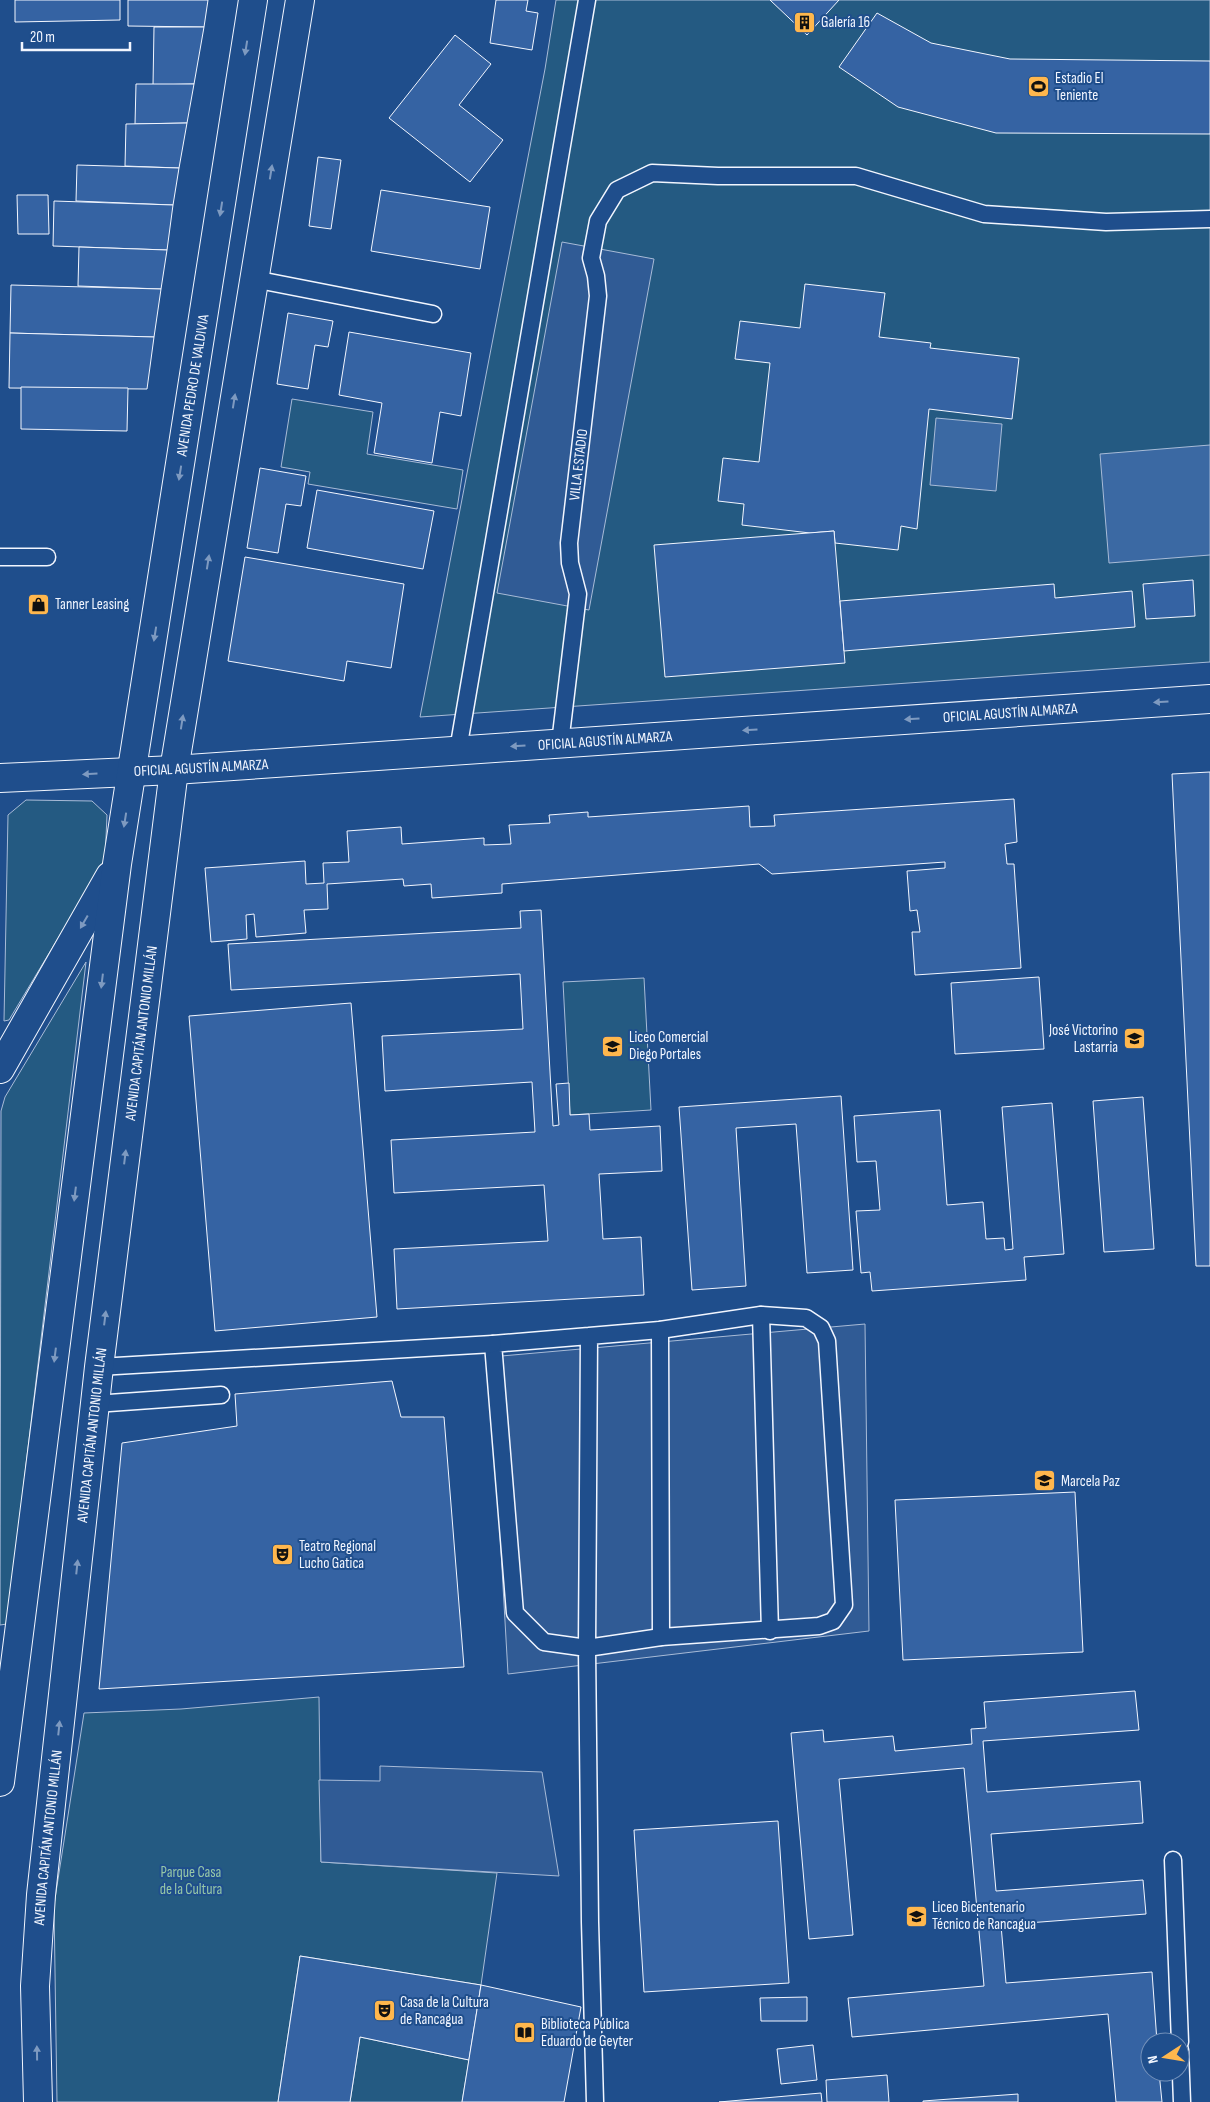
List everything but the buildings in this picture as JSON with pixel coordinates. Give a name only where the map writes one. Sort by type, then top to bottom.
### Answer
[{"type":"main road","name":"AVENIDA PEDRO DE VALDIVIA","points":[[132,772],[253,0]]},
{"type":"main road","points":[[174,770],[300,0]]},
{"type":"main road","name":"OFICIAL AGUSTÍN ALMARZA","points":[[0,778],[174,770],[1210,699]]},
{"type":"main road","name":"AVENIDA CAPITÁN ANTONIO MILLÁN","points":[[38,2102],[35,1986],[40,1895],[99,1367],[174,770]]},
{"type":"main road","points":[[0,1782],[117,864],[132,772]]},
{"type":"main road","points":[[0,1069],[117,864]]},
{"type":"lane","points":[[458,750],[587,0]]},
{"type":"lane","name":"VILLA ESTADIO","points":[[560,743],[578,594],[570,563],[568,543],[598,296],[592,258],[598,221],[617,190],[652,173],[718,176],[856,176],[984,214],[1106,222],[1210,219]]},
{"type":"lane","points":[[254,280],[432,314]]},
{"type":"lane","points":[[0,557],[47,557]]},
{"type":"lane","points":[[99,1367],[493,1344],[660,1330],[761,1315],[806,1318],[822,1328],[827,1341],[844,1605],[833,1621],[819,1626],[770,1631],[661,1637],[587,1648],[544,1642],[514,1613],[493,1344]]},
{"type":"lane","points":[[761,1315],[770,1631]]},
{"type":"lane","points":[[660,1330],[661,1637]]},
{"type":"lane","points":[[589,1336],[587,1648],[590,1922],[595,2102]]},
{"type":"lane","points":[[95,1404],[220,1395]]},
{"type":"lane","points":[[1173,1860],[1180,2032]]},
{"type":"lane","points":[[1181,2082],[1182,2102]]},
{"type":"green space","name":"Estadio El Teniente","points":[[556,0],[1210,0],[1210,662],[420,717],[545,69]]},
{"type":"green space","points":[[292,399],[373,412],[367,454],[463,470],[457,509],[308,484],[310,472],[281,467]]},
{"type":"green space","points":[[26,800],[92,801],[107,815],[105,860],[9,1020],[4,1021],[8,815]]},
{"type":"green space","points":[[86,962],[7,1624],[0,1625],[1,1111],[5,1097]]},
{"type":"green space","points":[[644,978],[651,1110],[570,1115],[563,982]]},
{"type":"green space","name":"Parque Casa de la Cultura","points":[[319,1697],[321,1862],[497,1873],[481,1985],[300,1956],[278,2102],[57,2102],[54,1905],[84,1713],[181,1709]]},
{"type":"green space","points":[[360,2037],[469,2060],[462,2102],[350,2102]]},
{"type":"shaded area","points":[[562,242],[654,259],[589,610],[497,593]]},
{"type":"shaded area","points":[[936,418],[1002,424],[996,491],[930,485]]},
{"type":"shaded area","points":[[1210,445],[1210,555],[1109,563],[1100,454]]},
{"type":"shaded area","points":[[865,1324],[869,1631],[508,1674],[490,1357]]},
{"type":"shaded area","points":[[380,1766],[542,1772],[559,1876],[321,1862],[319,1780],[380,1781]]},
{"type":"place","name":"Galería 16","points":[[805,22]]},
{"type":"place","name":"Estadio El Teniente","points":[[1039,87]]},
{"type":"place","name":"Tanner Leasing","points":[[39,604]]},
{"type":"place","name":"José Victorino Lastarria","points":[[1134,1039]]},
{"type":"place","name":"Liceo Comercial Diego Portales","points":[[613,1046]]},
{"type":"place","name":"Marcela Paz","points":[[1045,1481]]},
{"type":"place","name":"Teatro Regional Lucho Gatica","points":[[283,1555]]},
{"type":"place","name":"Liceo Bicentenario Técnico de Rancagua","points":[[916,1916]]},
{"type":"place","name":"Casa de la Cultura de Rancagua","points":[[384,2011]]},
{"type":"place","name":"Biblioteca Pública Eduardo de Geyter","points":[[525,2033]]}]
